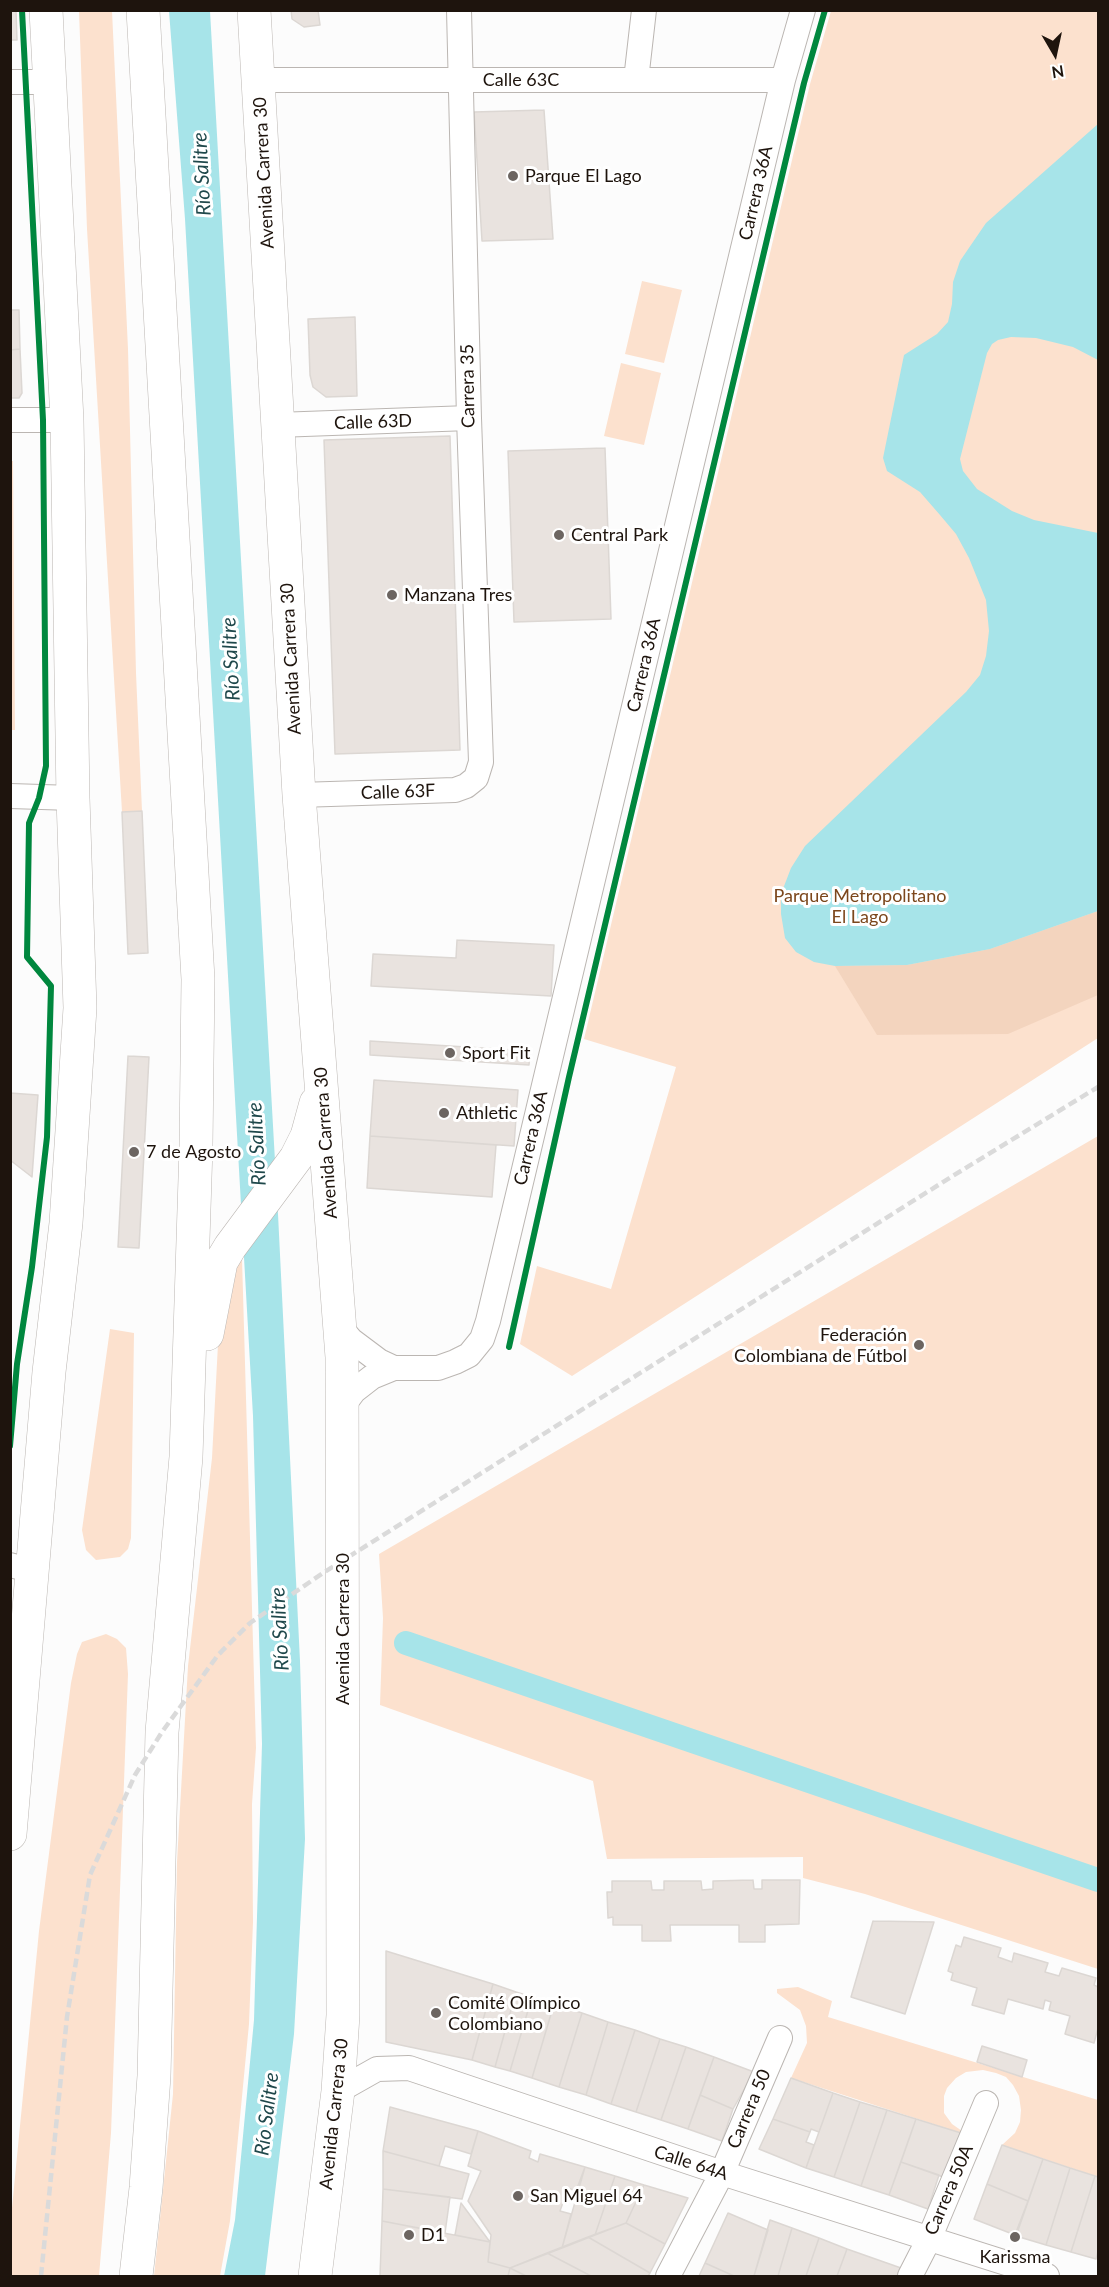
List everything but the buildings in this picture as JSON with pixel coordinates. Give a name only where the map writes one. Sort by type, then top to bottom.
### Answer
[{"type":"highway","points":[[10,1834],[22,1568],[49,1372],[66,1223],[80,1008],[73,798],[66,420],[46,10]]},
{"type":"highway","points":[[136,2277],[146,2188],[154,2076],[162,1732],[186,1457],[196,1147],[198,979],[143,10]]},
{"type":"highway","name":"Avenida Carrera 30","points":[[254,10],[298,795],[340,1327],[343,2003],[338,2091],[315,2277]]},
{"type":"highway","points":[[186,1457],[216,1279],[221,1263],[230,1247],[296,1158],[307,1136],[321,1078]]},
{"type":"street","name":"Carrera 35","points":[[459,10],[469,418],[481,762]]},
{"type":"street","points":[[636,80],[644,10]]},
{"type":"street","name":"Carrera 36A","points":[[394,1368],[438,1368],[456,1362],[469,1354],[482,1339],[488,1321],[783,80],[803,10]]},
{"type":"street","name":"Calle 63C","points":[[259,80],[783,80]]},
{"type":"street","points":[[10,82],[50,82]]},
{"type":"street","name":"Calle 63D","points":[[277,425],[469,418]]},
{"type":"street","points":[[10,420],[66,420]]},
{"type":"street","name":"Calle 63F","points":[[298,795],[455,790],[466,786],[476,778],[481,762]]},
{"type":"street","points":[[10,796],[73,798]]},
{"type":"street","points":[[340,1327],[363,1350],[394,1368]]},
{"type":"street","points":[[342,1407],[354,1391],[372,1377],[394,1368]]},
{"type":"street","name":"Carrera 50","points":[[668,2277],[722,2173],[780,2038]]},
{"type":"street","name":"Calle 64A","points":[[338,2091],[377,2069],[409,2068],[722,2173],[1047,2277]]},
{"type":"street","name":"Carrera 50A","points":[[910,2277],[929,2239],[986,2103]]},
{"type":"green space","points":[[79,11],[112,11],[128,349],[136,673],[142,811],[122,812],[87,229]]},
{"type":"green space","name":"Parque Metropolitano El Lago","points":[[831,11],[1098,11],[1098,1038],[572,1376],[520,1344],[537,1266],[611,1289],[676,1067],[584,1039],[810,84]]},
{"type":"green space","points":[[642,281],[682,290],[664,363],[625,354]]},
{"type":"green space","points":[[621,363],[661,373],[644,445],[604,436]]},
{"type":"green space","points":[[11,461],[13,461],[15,730],[11,730]]},
{"type":"green space","name":"Federación Colombiana de Fútbol","points":[[1098,1136],[1098,1969],[865,1894],[803,1878],[803,1857],[607,1859],[593,1781],[380,1705],[383,1618],[379,1554]]},
{"type":"green space","points":[[242,1258],[256,1748],[252,1804],[253,1922],[249,2024],[230,2221],[220,2276],[154,2276],[173,2094],[177,1862],[188,1666],[212,1458],[219,1325],[233,1266]]},
{"type":"green space","points":[[110,1329],[134,1333],[131,1538],[128,1549],[120,1557],[96,1560],[86,1550],[82,1530]]},
{"type":"green space","points":[[106,1634],[117,1639],[126,1648],[128,1674],[111,2133],[99,2276],[11,2276],[11,2218],[39,1931],[71,1683],[82,1642]]},
{"type":"green space","points":[[798,1987],[832,2001],[828,2017],[1098,2100],[1098,2177],[1002,2145],[1015,2133],[1020,2122],[1021,2110],[1019,2096],[1013,2085],[1006,2077],[996,2073],[983,2070],[966,2072],[956,2078],[947,2088],[944,2096],[944,2113],[952,2124],[962,2131],[961,2133],[791,2078],[807,2043],[806,2026],[800,2010],[777,1993],[777,1989]]},
{"type":"shaded area","points":[[1098,911],[1098,995],[1008,1034],[877,1035],[835,966],[907,965],[990,949]]},
{"type":"water","name":"Río Salitre","points":[[169,11],[210,11],[278,1214],[300,1661],[305,1839],[294,2034],[265,2276],[224,2276],[235,2220],[254,2020],[262,1744],[253,1416],[185,219]]},
{"type":"water","points":[[1098,124],[1098,360],[1073,347],[1036,338],[1011,337],[992,344],[987,353],[960,459],[963,471],[977,489],[1012,511],[1034,520],[1098,533],[1098,911],[990,949],[907,965],[835,966],[814,962],[796,952],[785,938],[781,914],[781,894],[791,868],[805,846],[966,692],[980,675],[986,656],[989,631],[986,600],[969,558],[956,534],[940,515],[920,492],[887,471],[883,458],[904,355],[937,334],[948,322],[953,282],[960,261],[986,223]]},
{"type":"waterway","points":[[406,1643],[1098,1880]]},
{"type":"railway","points":[[41,2276],[67,2017],[90,1875],[135,1775],[162,1732],[218,1655],[250,1623],[323,1573],[951,1177],[1098,1087]]},
{"type":"cycle path","points":[[10,1446],[17,1364],[32,1267],[47,1137],[51,986],[27,957],[29,823],[39,798],[46,766],[43,420],[22,10]]},
{"type":"cycle path","points":[[509,1347],[569,1077],[804,83],[825,10]]},
{"type":"place","name":"Parque El Lago","points":[[513,176]]},
{"type":"place","name":"Central Park","points":[[559,535]]},
{"type":"place","name":"Manzana Tres","points":[[392,595]]},
{"type":"place","name":"Sport Fit","points":[[450,1053]]},
{"type":"place","name":"Athletic","points":[[444,1113]]},
{"type":"place","name":"7 de Agosto","points":[[134,1152]]},
{"type":"place","name":"Federación Colombiana de Fútbol","points":[[919,1345]]},
{"type":"place","name":"Comité Olímpico Colombiano","points":[[436,2013]]},
{"type":"place","name":"San Miguel 64","points":[[518,2196]]},
{"type":"place","name":"D1","points":[[409,2235]]},
{"type":"place","name":"Karissma","points":[[1015,2237]]}]
